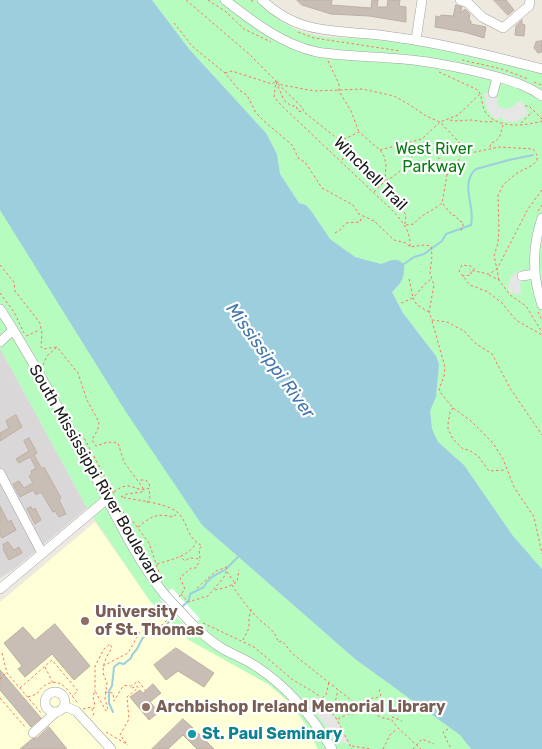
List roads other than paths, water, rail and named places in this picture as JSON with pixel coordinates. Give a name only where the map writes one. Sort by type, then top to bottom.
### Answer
[{"type":"street","points":[[225,0],[274,34],[295,45],[316,52],[442,64],[523,85],[542,96]]},
{"type":"street","points":[[416,40],[422,0]]},
{"type":"street","points":[[460,0],[468,3],[482,17],[503,28],[529,6],[530,0]]},
{"type":"street","points":[[260,3],[307,27],[322,31],[370,34],[416,40],[542,69]]},
{"type":"street","points":[[493,93],[497,77]]},
{"type":"street","points":[[542,218],[535,244],[535,274],[542,306]]},
{"type":"street","points":[[522,276],[535,274]]},
{"type":"street","name":"South Mississippi River Boulevard","points":[[0,309],[110,496],[150,576],[164,595],[218,645],[257,667],[278,682],[307,712],[332,749]]},
{"type":"street","points":[[0,342],[13,330]]},
{"type":"street","points":[[0,474],[42,553]]},
{"type":"street","points":[[0,589],[110,496]]},
{"type":"street","points":[[31,732],[64,706],[65,699],[61,694],[55,692],[48,694],[45,699],[45,706],[50,711],[56,712]]},
{"type":"street","points":[[64,706],[76,711],[111,749]]},
{"type":"water","name":"Mississippi River","points":[[0,0],[152,0],[189,49],[266,133],[277,154],[280,174],[299,203],[306,205],[330,239],[355,257],[381,264],[398,260],[404,264],[402,280],[392,292],[403,313],[436,356],[439,364],[436,397],[430,411],[432,429],[438,442],[464,465],[513,536],[542,569],[542,749],[471,749],[460,735],[355,659],[202,525],[124,409],[0,210]]},
{"type":"waterway","points":[[404,264],[414,257],[424,254],[442,241],[446,234],[471,225],[472,211],[468,188],[471,175],[476,169],[533,155]]},
{"type":"waterway","points":[[182,607],[189,600],[190,594],[204,587],[210,578],[226,569],[238,557]]},
{"type":"waterway","points":[[113,712],[109,703],[109,691],[112,686],[114,667],[119,663],[124,664],[131,658],[142,639],[148,633],[166,625],[177,613]]},
{"type":"place","name":"University of St. Thomas","points":[[85,621]]},
{"type":"place","name":"Archbishop Ireland Memorial Library","points":[[146,707]]},
{"type":"place","name":"St. Paul Seminary","points":[[192,734]]},
{"type":"park label","name":"West River Parkway","points":[[434,158]]}]
